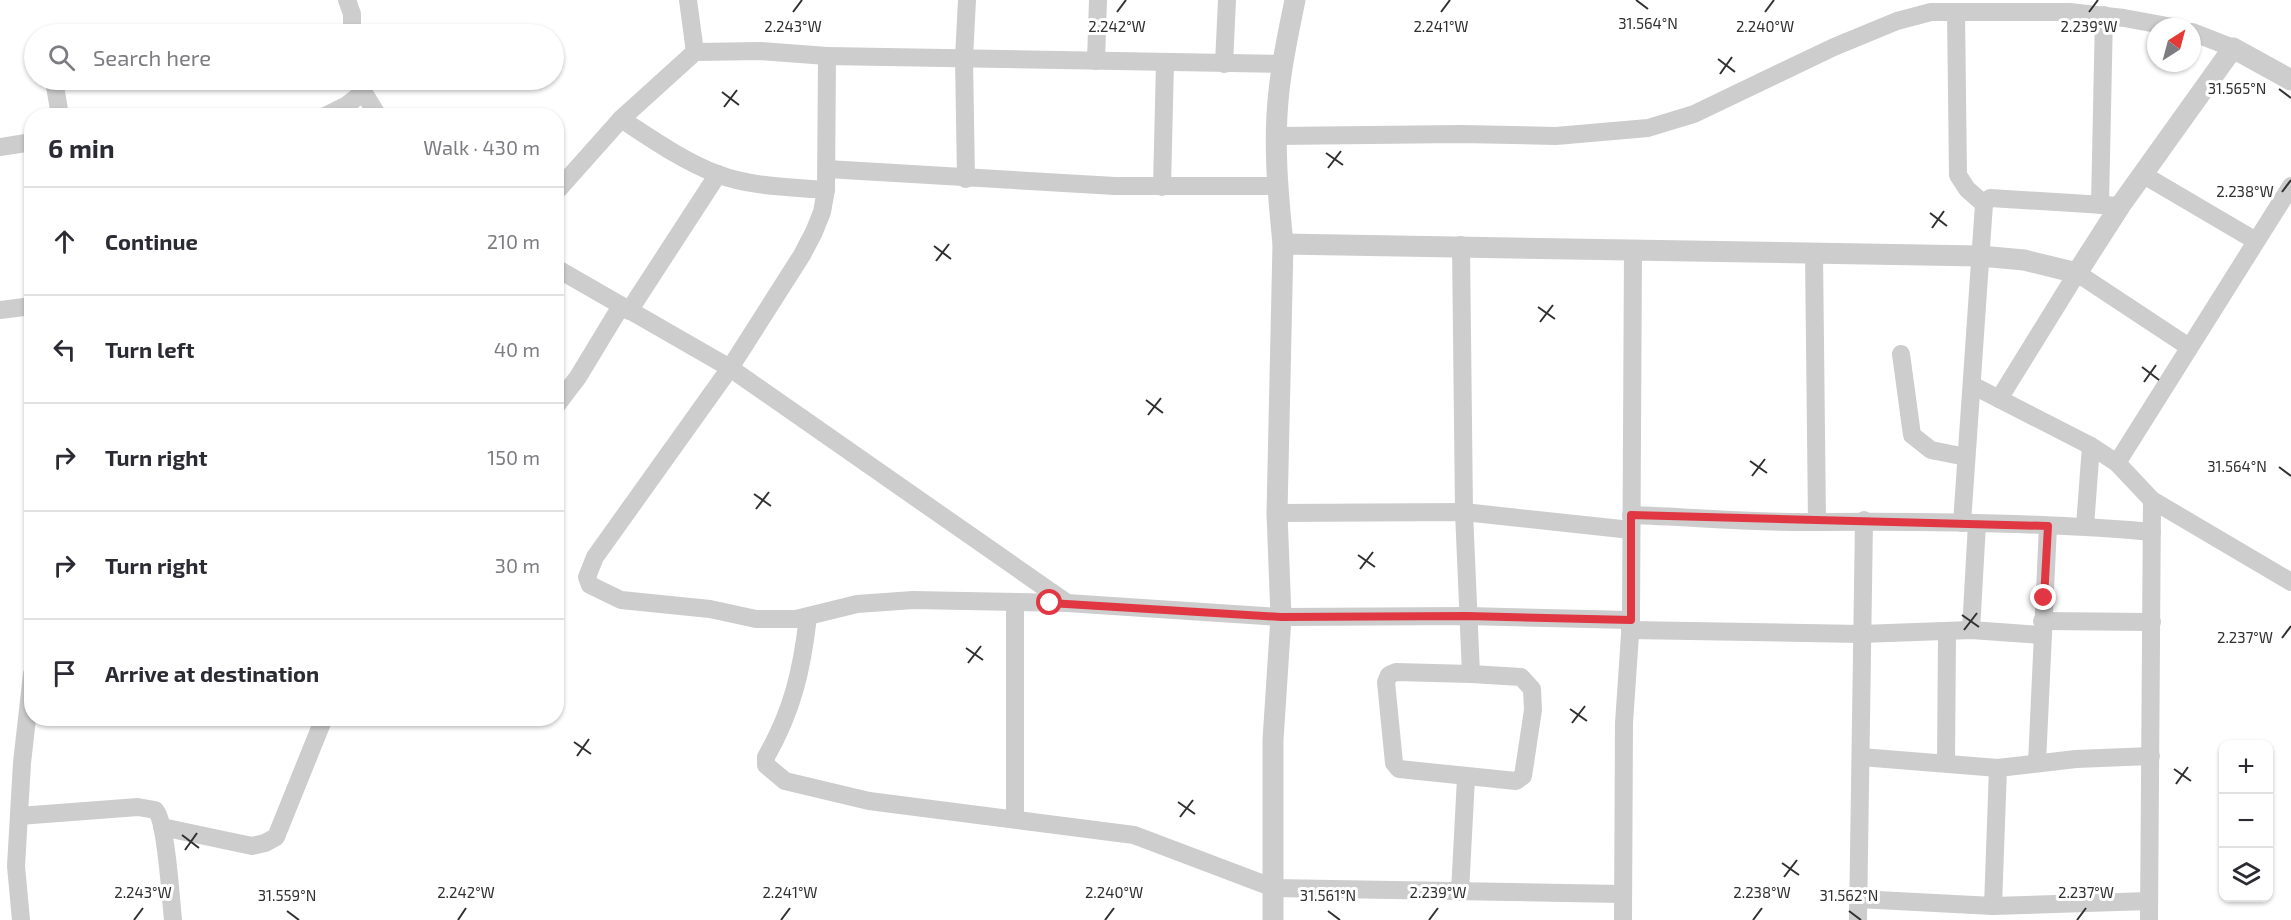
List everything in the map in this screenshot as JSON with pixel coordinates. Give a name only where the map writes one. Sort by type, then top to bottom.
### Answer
[{"type":"street","points":[[347,0],[352,14],[352,24]]},
{"type":"street","points":[[688,0],[695,52]]},
{"type":"street","points":[[966,179],[964,58],[968,0]]},
{"type":"street","points":[[1096,61],[1098,0]]},
{"type":"street","points":[[1224,63],[1227,0]]},
{"type":"street","points":[[1273,920],[1273,740],[1281,617],[1277,513],[1283,244],[1277,186],[1276,136],[1283,64],[1295,0]]},
{"type":"street","points":[[1276,136],[1461,134],[1556,136],[1648,128],[1694,114],[1834,47],[1897,21],[1931,12],[2069,12],[2147,22]]},
{"type":"street","points":[[1956,12],[1958,175],[1967,189],[1984,204]]},
{"type":"street","points":[[2104,15],[2110,206]]},
{"type":"street","points":[[2201,36],[2233,48],[2291,80]]},
{"type":"street","points":[[1999,399],[2077,273],[2110,206],[2142,174],[2233,48]]},
{"type":"street","points":[[564,183],[621,119],[695,52],[760,51],[827,56],[1283,64]]},
{"type":"street","points":[[827,56],[826,190],[822,212],[802,255],[730,368],[595,557],[587,577],[590,585],[621,600],[691,606],[756,620],[808,617],[857,604],[913,600],[1067,603],[1281,617],[1467,616],[1861,634],[1947,633],[2152,622]]},
{"type":"street","points":[[1162,187],[1165,62]]},
{"type":"street","points":[[56,90],[59,108]]},
{"type":"street","points":[[341,108],[347,105],[356,90]]},
{"type":"street","points":[[362,90],[373,108]]},
{"type":"street","points":[[621,119],[681,156],[717,174],[744,181],[826,190]]},
{"type":"street","points":[[0,147],[24,143]]},
{"type":"street","points":[[826,169],[966,179],[1162,187],[1277,186]]},
{"type":"street","points":[[564,395],[717,174]]},
{"type":"street","points":[[2142,174],[2256,241]]},
{"type":"street","points":[[2117,463],[2291,186]]},
{"type":"street","points":[[1971,630],[1966,457],[1984,204],[1990,198],[2110,206]]},
{"type":"street","points":[[1283,244],[1461,245],[1980,256],[2024,261],[2077,273],[2189,347]]},
{"type":"street","points":[[1461,245],[1464,512],[1471,674]]},
{"type":"street","points":[[1623,920],[1624,723],[1631,625],[1633,249]]},
{"type":"street","points":[[1814,253],[1817,522]]},
{"type":"street","points":[[564,273],[730,368],[1067,603]]},
{"type":"street","points":[[0,310],[24,307]]},
{"type":"street","points":[[1901,354],[1912,435],[1931,450],[1966,457]]},
{"type":"street","points":[[1972,385],[2091,446],[2117,463],[2152,500],[2291,582]]},
{"type":"street","points":[[2085,526],[2091,446]]},
{"type":"street","points":[[2149,920],[2152,500]]},
{"type":"street","points":[[1277,513],[1464,512],[1631,523],[1864,520],[2085,526],[2152,532]]},
{"type":"street","points":[[1858,920],[1864,520]]},
{"type":"street","points":[[2037,763],[2048,526]]},
{"type":"street","points":[[1015,603],[1016,819]]},
{"type":"street","points":[[808,617],[802,664],[792,705],[766,757],[766,765],[785,781],[869,801],[1134,835],[1274,888],[1622,894]]},
{"type":"street","points":[[1946,763],[1947,633]]},
{"type":"street","points":[[1395,672],[1521,677],[1533,689],[1533,710],[1523,776],[1516,781],[1466,778],[1407,771],[1399,769],[1394,763],[1386,682],[1389,675],[1395,672]]},
{"type":"street","points":[[21,920],[16,866],[27,726]]},
{"type":"street","points":[[162,827],[252,846],[276,837],[321,726]]},
{"type":"street","points":[[1861,757],[1998,768],[2037,763],[2151,756]]},
{"type":"street","points":[[1993,906],[1998,768]]},
{"type":"street","points":[[1460,892],[1466,778]]},
{"type":"street","points":[[19,816],[144,807],[158,813],[162,827],[173,920]]},
{"type":"street","points":[[1858,899],[1954,912],[1993,906],[2150,901]]},
{"type":"route","points":[[1050,603],[1281,617],[1467,616],[1631,620],[1631,515],[1817,522],[1864,520],[2048,526],[2044,598]]}]
